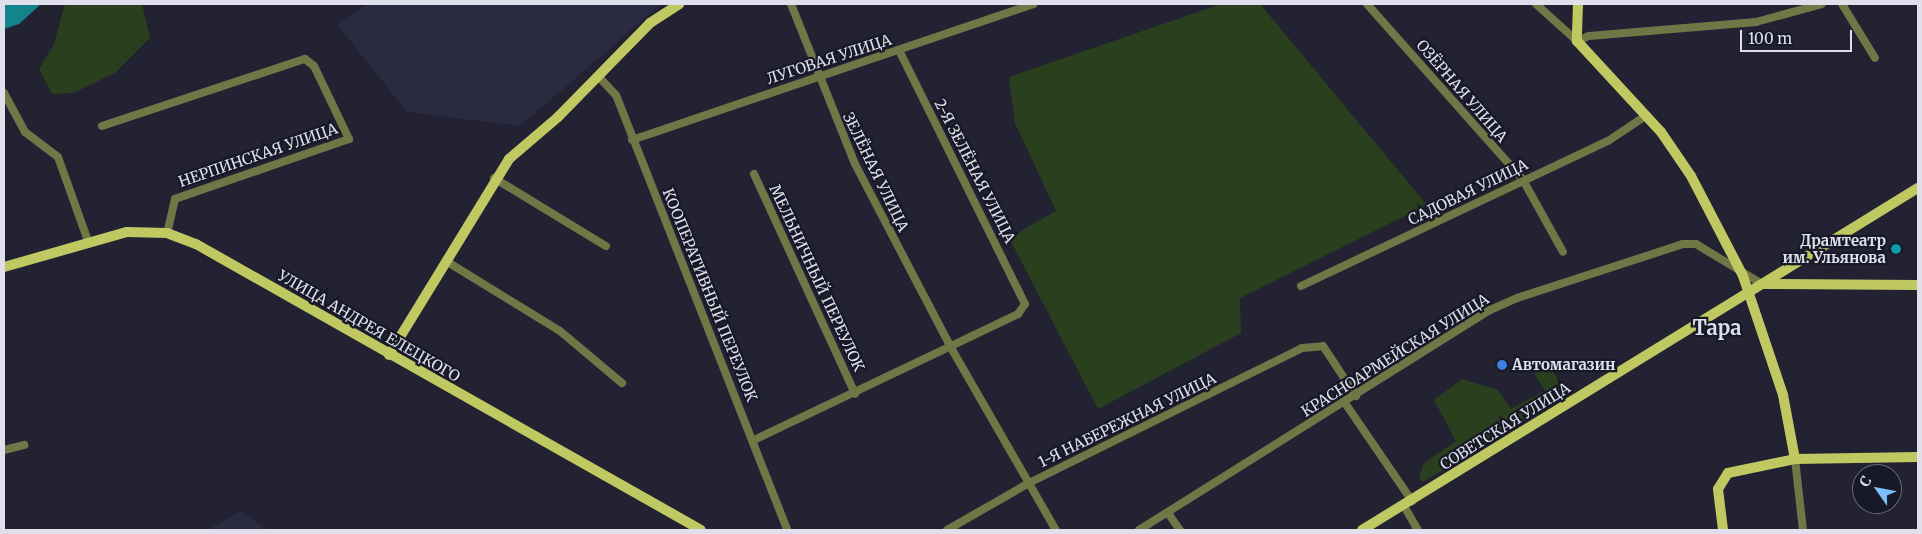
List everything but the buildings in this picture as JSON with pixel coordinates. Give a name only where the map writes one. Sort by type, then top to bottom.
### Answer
[{"type":"main road","points":[[389,355],[494,178],[650,23],[679,4]]},
{"type":"main road","points":[[1578,4],[1577,41],[1683,164],[1743,276],[1783,395],[1795,459]]},
{"type":"main road","name":"СОВЕТСКАЯ УЛИЦА","points":[[1362,530],[1408,504],[1918,188]]},
{"type":"main road","name":"УЛИЦА АНДРЕЯ ЕЛЕЦКОГО","points":[[4,267],[88,241],[127,232],[167,233],[196,244],[701,530]]},
{"type":"main road","points":[[1762,284],[1918,285]]},
{"type":"main road","points":[[1723,530],[1720,480],[1737,470],[1795,459],[1918,457]]},
{"type":"street","name":"ЗЕЛЁНАЯ УЛИЦА","points":[[791,4],[817,77],[855,164],[950,346],[1056,530]]},
{"type":"street","name":"ЛУГОВАЯ УЛИЦА","points":[[632,140],[1034,4]]},
{"type":"street","name":"ОЗЁРНАЯ УЛИЦА","points":[[1367,4],[1523,180],[1563,252]]},
{"type":"street","points":[[1536,4],[1577,41],[1588,36],[1756,22],[1822,4]]},
{"type":"street","points":[[1842,4],[1875,58]]},
{"type":"street","name":"2-Я ЗЕЛЁНАЯ УЛИЦА","points":[[899,50],[1025,304],[1018,314],[950,346]]},
{"type":"street","name":"НЕРПИНСКАЯ УЛИЦА","points":[[102,126],[305,59],[314,66],[349,140],[175,199],[167,233]]},
{"type":"street","name":"КООПЕРАТИВНЫЙ ПЕРЕУЛОК","points":[[598,76],[616,95],[632,140],[754,440],[787,530]]},
{"type":"street","points":[[4,93],[25,132],[58,157],[88,241]]},
{"type":"street","name":"САДОВАЯ УЛИЦА","points":[[1301,286],[1608,141],[1644,117]]},
{"type":"street","name":"МЕЛЬНИЧНЫЙ ПЕРЕУЛОК","points":[[754,174],[855,394]]},
{"type":"street","points":[[494,178],[606,246]]},
{"type":"street","name":"КРАСНОАРМЕЙСКАЯ УЛИЦА","points":[[1139,530],[1345,403],[1490,310],[1661,249],[1696,244],[1743,276],[1762,284]]},
{"type":"street","points":[[446,261],[545,320],[622,383]]},
{"type":"street","points":[[754,440],[855,394],[950,346]]},
{"type":"street","name":"1-Я НАБЕРЕЖНАЯ УЛИЦА","points":[[947,530],[1029,483],[1302,348],[1323,346],[1356,396]]},
{"type":"street","points":[[1345,403],[1408,504],[1418,530]]},
{"type":"street","points":[[4,450],[24,445]]},
{"type":"street","points":[[1795,459],[1803,530]]},
{"type":"street","points":[[1168,513],[1180,530]]},
{"type":"shaded area","points":[[4,4],[41,4],[19,24],[4,29]]},
{"type":"shaded area","points":[[65,4],[142,4],[150,38],[115,73],[73,93],[52,94],[39,69],[54,44]]},
{"type":"shaded area","points":[[368,4],[661,4],[520,126],[407,112],[337,24]]},
{"type":"shaded area","points":[[1221,4],[1260,4],[1427,205],[1240,298],[1241,333],[1098,409],[1009,238],[1056,211],[1015,123],[1009,77]]},
{"type":"shaded area","points":[[1539,365],[1548,365],[1568,394],[1423,482],[1419,478],[1424,463],[1456,441],[1434,400],[1462,379],[1498,390],[1511,409],[1545,391],[1534,373]]},
{"type":"shaded area","points":[[240,511],[267,530],[208,530]]},
{"type":"place","name":"Драмтеатр им. Ульянова","points":[[1896,249]]},
{"type":"place","name":"Автомагазин","points":[[1502,365]]},
{"type":"district","name":"Тара","points":[[1717,327]]}]
